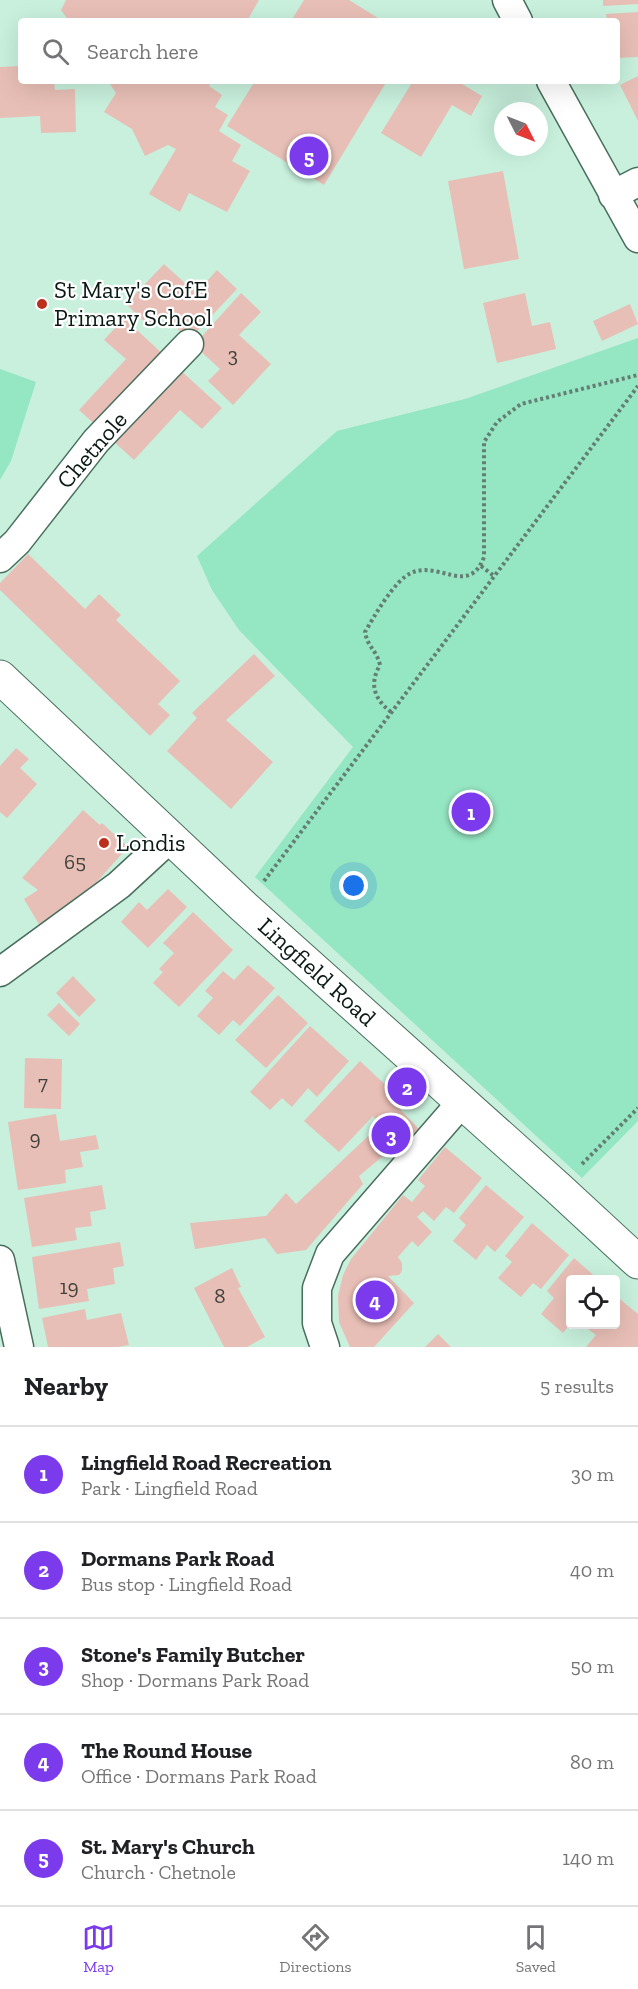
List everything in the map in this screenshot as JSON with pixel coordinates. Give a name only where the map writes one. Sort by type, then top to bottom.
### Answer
[{"type":"street","points":[[507,0],[516,18]]},
{"type":"street","points":[[553,84],[626,188],[638,238]]},
{"type":"street","name":"Chetnole","points":[[0,558],[17,542],[96,441],[189,344]]},
{"type":"street","name":"Lingfield Road","points":[[0,677],[244,907],[638,1262]]},
{"type":"street","points":[[0,972],[119,885],[170,838]]},
{"type":"street","points":[[325,1347],[316,1323],[317,1288],[330,1254],[462,1102]]},
{"type":"street","points":[[0,1260],[19,1347]]},
{"type":"path","points":[[391,712],[384,707],[374,691],[374,676],[380,665],[377,652],[367,644],[365,632],[383,601],[409,574],[426,569],[440,571],[455,578],[472,574],[481,566],[484,557],[484,442],[497,422],[521,404],[638,375]]},
{"type":"path","points":[[244,907],[638,386]]},
{"type":"path","points":[[481,566],[494,576]]},
{"type":"path","points":[[558,1188],[638,1108]]},
{"type":"green space","points":[[638,338],[638,1121],[582,1178],[255,877],[353,747],[239,630],[212,590],[197,556],[337,431],[465,399]]},
{"type":"green space","points":[[0,369],[36,382],[11,461],[0,480]]},
{"type":"building","points":[[66,0],[259,0],[249,18],[67,18],[61,10]]},
{"type":"building","points":[[304,0],[349,0],[378,18],[293,18]]},
{"type":"building","points":[[603,0],[638,0],[638,4],[603,6]]},
{"type":"building","points":[[638,12],[638,57],[620,58],[620,18],[607,18],[606,14]]},
{"type":"building","points":[[18,66],[18,84],[54,84],[55,90],[75,89],[76,132],[41,133],[40,116],[0,118],[0,67]]},
{"type":"building","points":[[638,76],[638,121],[620,85]]},
{"type":"building","points":[[110,84],[210,84],[209,86],[222,95],[215,107],[228,115],[219,131],[241,145],[232,161],[250,171],[227,212],[189,193],[180,212],[149,194],[176,149],[168,145],[145,156],[132,129],[104,112],[116,93]]},
{"type":"building","points":[[253,84],[385,84],[324,185],[227,126]]},
{"type":"building","points":[[411,84],[462,84],[482,96],[471,116],[452,105],[421,157],[381,133]]},
{"type":"building","points":[[503,171],[519,259],[464,269],[448,181]]},
{"type":"building","points":[[164,264],[196,293],[217,270],[237,289],[189,340],[163,315],[151,328],[126,304]]},
{"type":"building","points":[[241,293],[261,312],[239,335],[271,364],[233,405],[208,381],[220,369],[194,345]]},
{"type":"building","points":[[525,293],[532,326],[550,322],[556,349],[497,363],[483,303]]},
{"type":"building","points":[[630,304],[638,324],[602,341],[593,321]]},
{"type":"building","points":[[124,318],[166,357],[100,429],[79,410],[126,359],[104,340]]},
{"type":"building","points":[[179,369],[222,408],[202,429],[180,410],[134,460],[113,441]]},
{"type":"building","points":[[28,554],[85,609],[99,594],[121,615],[116,620],[180,681],[158,704],[170,715],[150,736],[0,590],[0,583]]},
{"type":"building","points":[[254,654],[275,676],[226,720],[273,762],[231,809],[167,751],[197,718],[192,713]]},
{"type":"building","points":[[16,748],[29,759],[20,768],[37,784],[7,818],[0,812],[0,766]]},
{"type":"building","points":[[83,810],[100,825],[102,823],[128,847],[78,903],[40,926],[24,899],[38,890],[22,878]]},
{"type":"building","points":[[168,889],[187,907],[148,948],[121,922],[139,902],[147,910]]},
{"type":"building","points":[[193,912],[233,950],[179,1007],[153,983],[163,972],[159,969],[174,953],[163,943]]},
{"type":"building","points":[[248,965],[275,988],[240,1026],[233,1020],[219,1035],[197,1016],[213,998],[205,991],[223,971],[234,980]]},
{"type":"building","points":[[73,976],[96,1000],[79,1017],[56,993]]},
{"type":"building","points":[[278,995],[308,1023],[266,1068],[235,1040]]},
{"type":"building","points":[[59,1003],[80,1024],[69,1036],[47,1015]]},
{"type":"building","points":[[310,1026],[349,1061],[317,1097],[308,1088],[292,1107],[282,1098],[270,1110],[250,1092]]},
{"type":"building","points":[[25,1058],[62,1059],[61,1109],[24,1108]]},
{"type":"building","points":[[360,1061],[394,1093],[389,1098],[419,1129],[403,1146],[400,1142],[359,1176],[363,1184],[306,1250],[277,1254],[265,1238],[195,1249],[190,1223],[266,1216],[286,1193],[296,1204],[380,1125],[373,1116],[339,1152],[304,1121]]},
{"type":"building","points":[[56,1114],[60,1141],[96,1135],[99,1149],[80,1152],[83,1167],[65,1170],[66,1183],[18,1190],[8,1122]]},
{"type":"building","points":[[445,1147],[482,1178],[454,1213],[446,1207],[434,1221],[423,1211],[417,1217],[432,1232],[418,1247],[412,1241],[398,1257],[402,1263],[402,1271],[399,1275],[388,1276],[414,1303],[374,1347],[350,1347],[339,1322],[338,1296],[343,1275],[351,1259],[403,1195],[412,1202],[425,1186],[418,1180]]},
{"type":"building","points":[[102,1185],[106,1209],[90,1212],[92,1226],[75,1228],[77,1240],[32,1247],[24,1198]]},
{"type":"building","points":[[486,1185],[524,1217],[495,1252],[487,1245],[476,1260],[453,1241],[466,1225],[459,1218]]},
{"type":"building","points":[[532,1223],[569,1255],[541,1289],[533,1283],[521,1297],[498,1278],[512,1262],[505,1256]]},
{"type":"building","points":[[120,1242],[124,1266],[113,1268],[115,1284],[87,1289],[89,1301],[39,1309],[32,1257]]},
{"type":"building","points":[[574,1258],[593,1275],[566,1275],[566,1329],[563,1333],[541,1314],[554,1298],[547,1291]]},
{"type":"building","points":[[232,1268],[241,1287],[238,1288],[265,1337],[247,1347],[224,1347],[194,1288]]},
{"type":"building","points":[[620,1299],[638,1314],[638,1347],[586,1347],[596,1335],[588,1329],[620,1329]]},
{"type":"building","points":[[85,1309],[87,1320],[121,1313],[129,1345],[48,1347],[42,1318]]},
{"type":"building","points":[[438,1334],[451,1347],[425,1347]]},
{"type":"place","name":"St. Mary's Church","points":[[309,156]]},
{"type":"place","name":"St Mary's CofE Primary School","points":[[42,304]]},
{"type":"place","name":"Lingfield Road Recreation","points":[[471,812]]},
{"type":"place","name":"Londis","points":[[104,843]]},
{"type":"place","name":"Dormans Park Road","points":[[407,1087]]},
{"type":"place","name":"Stone's Family Butcher","points":[[391,1135]]},
{"type":"place","name":"The Round House","points":[[375,1300]]}]
